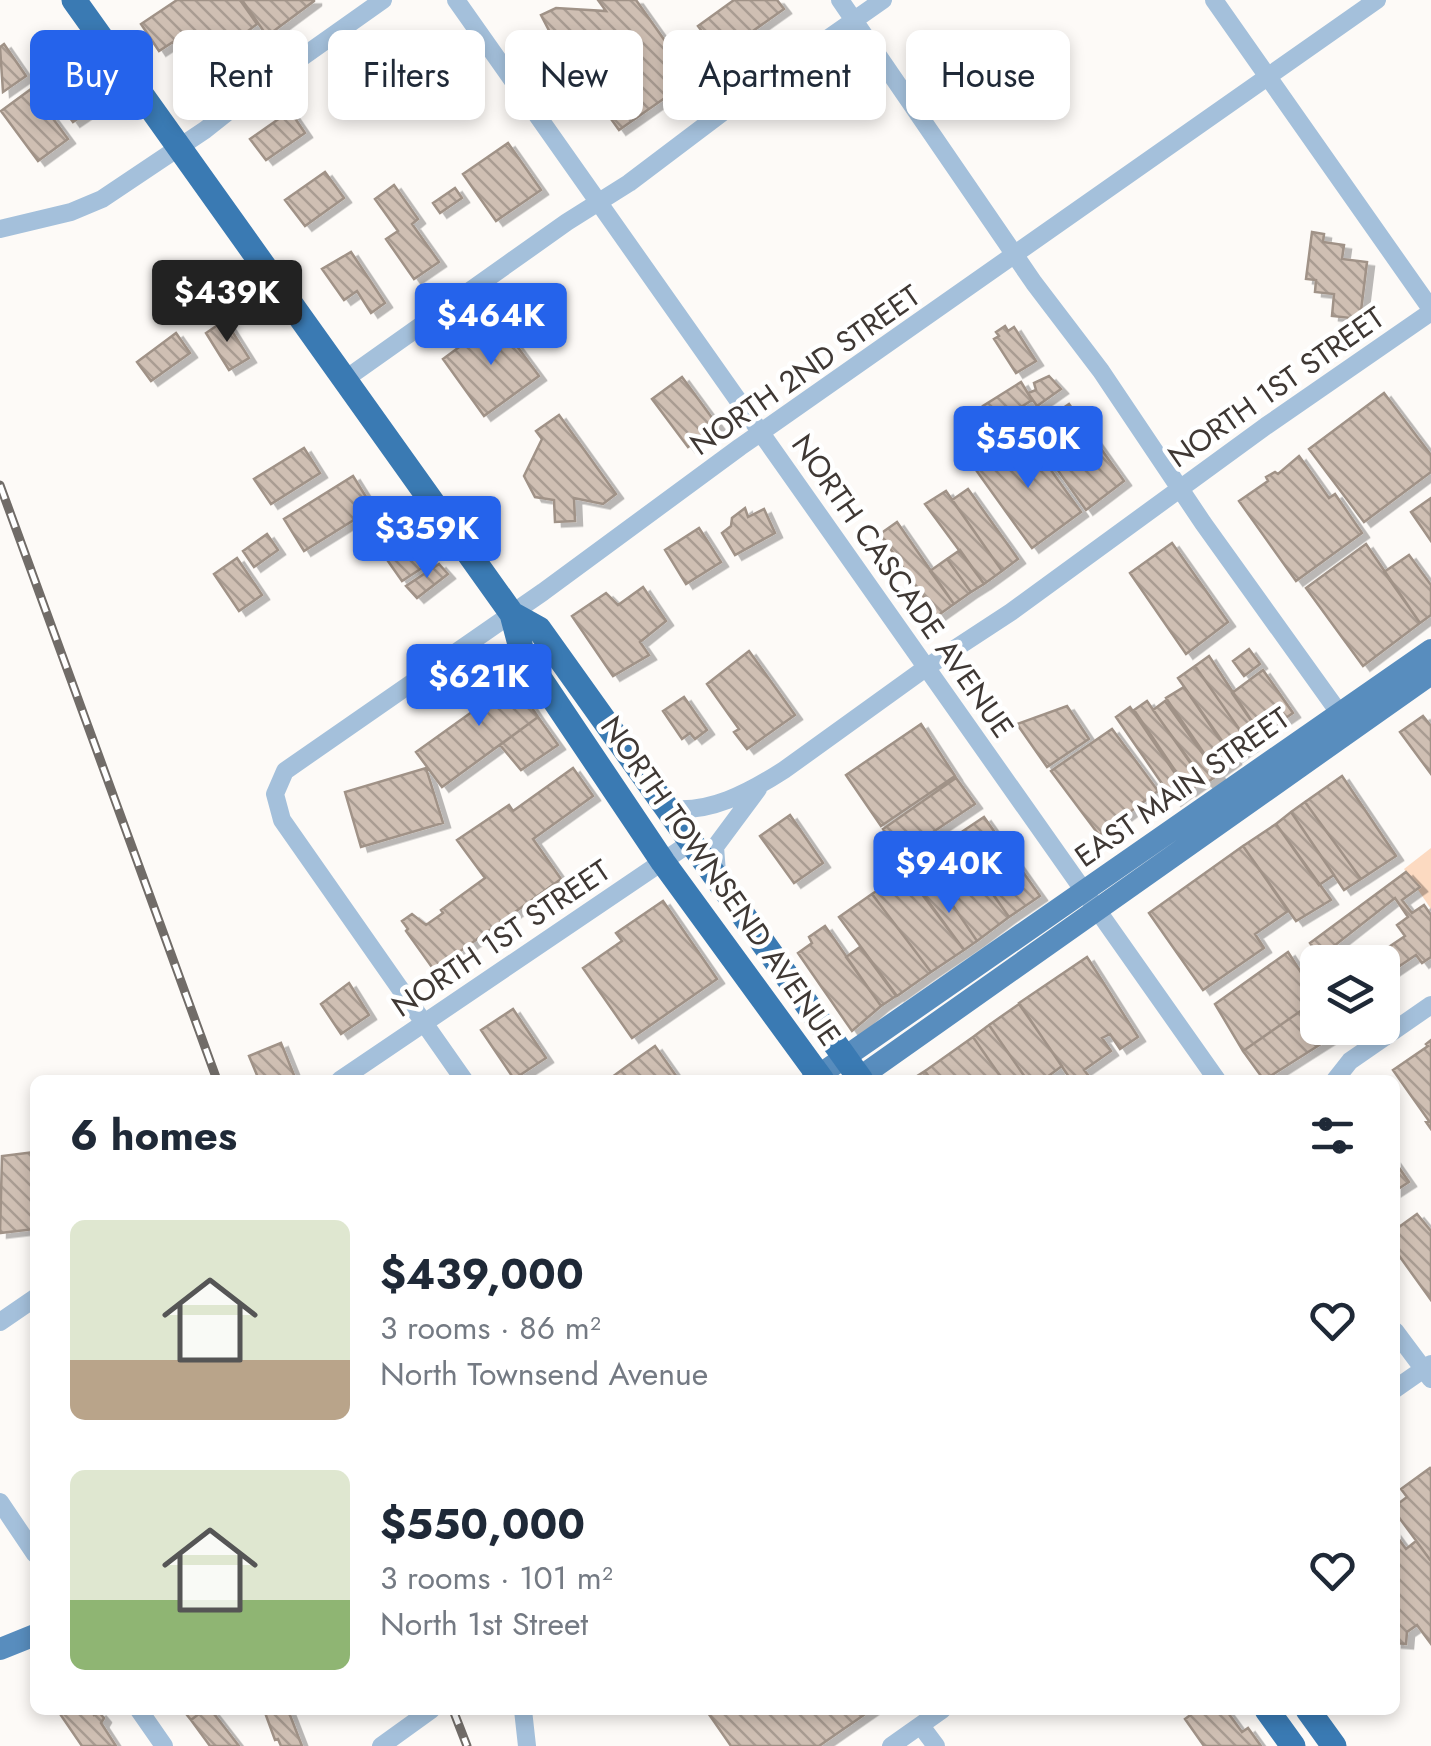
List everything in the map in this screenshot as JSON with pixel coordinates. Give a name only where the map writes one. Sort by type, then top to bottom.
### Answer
[{"type":"highway","name":"NORTH TOWNSEND AVENUE","points":[[74,0],[512,614],[522,652],[663,862],[816,1075]]},
{"type":"highway","name":"NORTH TOWNSEND AVENUE","points":[[512,614],[540,629],[856,1074]]},
{"type":"highway","points":[[1271,1715],[1293,1746]]},
{"type":"highway","points":[[1312,1715],[1334,1746]]},
{"type":"main road","name":"EAST MAIN STREET","points":[[856,1074],[1091,900],[1346,722],[1431,650]]},
{"type":"main road","name":"EAST MAIN STREET","points":[[1346,722],[1431,674]]},
{"type":"main road","points":[[0,1650],[30,1637]]},
{"type":"street","points":[[0,230],[71,212],[102,199],[382,0]]},
{"type":"street","name":"NORTH CASCADE AVENUE","points":[[456,0],[1214,1075]]},
{"type":"street","points":[[840,0],[1346,722]]},
{"type":"street","points":[[344,380],[883,0]]},
{"type":"street","points":[[1214,0],[1431,311]]},
{"type":"street","name":"NORTH 2ND STREET","points":[[424,1022],[282,820],[275,794],[285,771],[1377,0]]},
{"type":"street","name":"NORTH 1ST STREET","points":[[666,808],[688,810],[714,804],[762,784],[1011,612],[1431,311]]},
{"type":"street","name":"NORTH 1ST STREET","points":[[720,882],[714,847],[762,784]]},
{"type":"street","name":"NORTH 1ST STREET","points":[[347,1075],[693,842]]},
{"type":"street","points":[[1339,1075],[1350,1061],[1431,1005]]},
{"type":"street","points":[[424,1022],[461,1075]]},
{"type":"street","points":[[0,1322],[30,1301]]},
{"type":"street","points":[[1400,1337],[1428,1371],[1400,1386]]},
{"type":"street","points":[[0,1502],[30,1547]]},
{"type":"street","points":[[142,1715],[164,1746]]},
{"type":"street","points":[[381,1746],[424,1715]]},
{"type":"street","points":[[524,1715],[527,1746]]},
{"type":"street","points":[[892,1746],[935,1715]]},
{"type":"street","points":[[921,1726],[936,1746]]},
{"type":"shaded area","points":[[1431,848],[1431,909],[1404,869]]},
{"type":"building","points":[[177,0],[240,0],[257,24],[249,30],[173,30],[173,42],[159,51],[153,42],[153,30],[145,30],[141,24]]},
{"type":"building","points":[[242,0],[314,0],[275,30],[263,30]]},
{"type":"building","points":[[598,0],[636,0],[663,38],[663,99],[643,113],[643,30],[549,30],[541,15],[556,8],[606,11]]},
{"type":"building","points":[[734,0],[777,0],[784,9],[754,30],[701,30],[698,26]]},
{"type":"building","points":[[4,44],[26,76],[3,92],[0,47]]},
{"type":"building","points":[[30,90],[30,120],[54,120],[68,139],[38,161],[1,111]]},
{"type":"building","points":[[277,120],[296,120],[305,133],[266,160],[250,139]]},
{"type":"building","points":[[612,120],[633,120],[619,130]]},
{"type":"building","points":[[508,143],[541,190],[496,221],[463,174]]},
{"type":"building","points":[[325,172],[344,198],[305,226],[285,200]]},
{"type":"building","points":[[394,185],[418,219],[412,224],[439,262],[414,279],[386,239],[398,231],[375,199]]},
{"type":"building","points":[[455,188],[462,198],[440,213],[433,203]]},
{"type":"building","points":[[1312,232],[1324,234],[1323,242],[1344,245],[1342,259],[1367,262],[1360,319],[1332,316],[1334,294],[1315,292],[1316,280],[1306,279]]},
{"type":"building","points":[[351,252],[385,303],[371,313],[357,291],[344,300],[322,269]]},
{"type":"building","points":[[497,319],[539,376],[484,416],[443,359]]},
{"type":"building","points":[[225,320],[249,358],[229,370],[206,333]]},
{"type":"building","points":[[1005,326],[1008,331],[1014,327],[1036,361],[1016,373],[994,339]]},
{"type":"building","points":[[176,333],[190,353],[151,381],[137,362]]},
{"type":"building","points":[[1049,376],[1061,389],[1037,406],[1028,393],[1036,390],[1034,383]]},
{"type":"building","points":[[682,377],[718,426],[688,447],[652,399]]},
{"type":"building","points":[[1021,382],[1032,400],[994,424],[983,406]]},
{"type":"building","points":[[1384,393],[1431,455],[1431,472],[1364,522],[1309,449]]},
{"type":"building","points":[[1069,404],[1124,481],[1086,510],[1030,431]]},
{"type":"building","points":[[559,415],[616,494],[603,504],[574,498],[575,521],[555,522],[554,500],[535,497],[524,476],[542,439],[536,431]]},
{"type":"building","points":[[1025,434],[1081,512],[1032,548],[976,470]]},
{"type":"building","points":[[304,448],[320,473],[271,504],[254,479]]},
{"type":"building","points":[[1299,456],[1329,498],[1335,494],[1362,533],[1296,581],[1239,501]]},
{"type":"building","points":[[353,476],[373,508],[304,551],[284,519]]},
{"type":"building","points":[[968,489],[1018,559],[1002,571],[952,500]]},
{"type":"building","points":[[946,491],[1002,571],[984,584],[925,504]]},
{"type":"building","points":[[1431,498],[1431,541],[1411,512]]},
{"type":"building","points":[[745,508],[748,517],[764,509],[775,533],[735,555],[722,533]]},
{"type":"building","points":[[897,522],[954,604],[937,616],[880,534]]},
{"type":"building","points":[[699,528],[721,562],[686,584],[665,550]]},
{"type":"building","points":[[395,530],[422,568],[402,581],[376,544]]},
{"type":"building","points":[[267,534],[278,550],[254,567],[243,551]]},
{"type":"building","points":[[1172,543],[1228,622],[1186,654],[1130,573]]},
{"type":"building","points":[[1366,544],[1420,623],[1363,666],[1306,588]]},
{"type":"building","points":[[960,550],[984,584],[971,592],[947,559]]},
{"type":"building","points":[[1409,555],[1431,585],[1431,615],[1420,623],[1384,572]]},
{"type":"building","points":[[237,558],[262,595],[239,611],[214,574]]},
{"type":"building","points":[[947,559],[971,592],[954,604],[930,571]]},
{"type":"building","points":[[439,564],[448,574],[417,598],[406,586]]},
{"type":"building","points":[[643,587],[666,621],[640,642],[649,655],[613,676],[572,616],[606,593],[618,605]]},
{"type":"building","points":[[1249,649],[1260,664],[1244,676],[1233,661]]},
{"type":"building","points":[[749,651],[795,715],[747,749],[734,732],[739,729],[707,684]]},
{"type":"building","points":[[1209,656],[1261,735],[1251,746],[1195,666]]},
{"type":"building","points":[[1195,666],[1251,746],[1234,758],[1178,678]]},
{"type":"building","points":[[506,669],[538,717],[442,787],[416,752],[476,709],[468,697]]},
{"type":"building","points":[[1263,670],[1293,713],[1261,735],[1232,693]]},
{"type":"building","points":[[1184,687],[1234,760],[1217,772],[1166,698]]},
{"type":"building","points":[[684,697],[707,730],[695,739],[690,733],[682,739],[663,711]]},
{"type":"building","points":[[1147,701],[1203,781],[1189,791],[1134,710]]},
{"type":"building","points":[[1165,701],[1218,775],[1206,783],[1153,710]]},
{"type":"building","points":[[1067,706],[1089,739],[1047,767],[1017,724]]},
{"type":"building","points":[[1130,707],[1187,791],[1174,801],[1116,717]]},
{"type":"building","points":[[1423,716],[1431,726],[1431,774],[1400,732]]},
{"type":"building","points":[[538,717],[558,745],[521,770],[500,745]]},
{"type":"building","points":[[921,724],[955,776],[881,826],[846,775]]},
{"type":"building","points":[[1112,729],[1158,791],[1099,835],[1051,771]]},
{"type":"building","points":[[426,768],[443,823],[361,847],[345,792]]},
{"type":"building","points":[[573,768],[593,796],[533,839],[561,879],[434,970],[402,921],[412,914],[426,925],[485,878],[457,840],[509,805],[513,811]]},
{"type":"building","points":[[1342,776],[1396,856],[1361,879],[1305,802]]},
{"type":"building","points":[[956,778],[975,804],[900,854],[883,829]]},
{"type":"building","points":[[1305,802],[1361,879],[1344,890],[1291,812]]},
{"type":"building","points":[[1291,812],[1334,875],[1319,885],[1276,824]]},
{"type":"building","points":[[790,815],[823,863],[794,883],[760,836]]},
{"type":"building","points":[[984,817],[1040,896],[1009,917],[965,854],[975,847],[963,831]]},
{"type":"building","points":[[1276,824],[1331,900],[1296,921],[1243,846]]},
{"type":"building","points":[[1243,846],[1288,911],[1255,934],[1264,948],[1203,990],[1149,913]]},
{"type":"building","points":[[959,847],[1009,917],[977,941],[928,869]]},
{"type":"building","points":[[906,871],[964,950],[931,972],[872,894]]},
{"type":"building","points":[[1406,872],[1420,887],[1402,900],[1412,913],[1424,905],[1431,915],[1431,957],[1422,963],[1416,955],[1400,966],[1400,945],[1392,945],[1405,936],[1397,925],[1408,917],[1395,898],[1335,945],[1310,943]]},
{"type":"building","points":[[937,882],[977,941],[964,950],[921,893]]},
{"type":"building","points":[[872,894],[931,972],[897,996],[839,917]]},
{"type":"building","points":[[663,901],[717,979],[632,1038],[583,968],[622,941],[616,933]]},
{"type":"building","points":[[825,926],[881,1006],[852,1031],[798,953],[812,943],[809,937]]},
{"type":"building","points":[[860,947],[896,996],[881,1006],[846,957]]},
{"type":"building","points":[[1288,952],[1300,971],[1300,1011],[1243,1051],[1215,1004]]},
{"type":"building","points":[[1087,957],[1138,1037],[1120,1049],[1110,1034],[1102,1038],[1111,1051],[1084,1070],[1088,1075],[1068,1075],[1019,1003]]},
{"type":"building","points":[[349,983],[369,1015],[341,1034],[321,1004]]},
{"type":"building","points":[[1019,1004],[1062,1066],[1050,1075],[1024,1075],[989,1025]]},
{"type":"building","points":[[513,1009],[546,1058],[520,1075],[511,1075],[481,1030]]},
{"type":"building","points":[[1300,1011],[1300,1045],[1319,1045],[1272,1075],[1260,1075],[1243,1051]]},
{"type":"building","points":[[989,1025],[1024,1075],[1000,1075],[973,1037]]},
{"type":"building","points":[[973,1037],[1000,1075],[928,1075],[925,1071]]},
{"type":"building","points":[[1431,1040],[1431,1129],[1400,1075],[1393,1070]]},
{"type":"building","points":[[281,1043],[294,1075],[257,1075],[249,1056]]},
{"type":"building","points":[[655,1046],[675,1075],[615,1075]]},
{"type":"building","points":[[30,1153],[30,1230],[0,1233],[2,1156]]},
{"type":"building","points":[[1400,1169],[1409,1182],[1400,1188]]},
{"type":"building","points":[[1417,1214],[1431,1231],[1431,1300],[1400,1257],[1400,1226]]},
{"type":"building","points":[[1431,1469],[1431,1561],[1400,1519],[1400,1502],[1407,1497],[1401,1489]]},
{"type":"building","points":[[1400,1541],[1406,1549],[1416,1541],[1431,1561],[1431,1644],[1417,1625],[1407,1632],[1406,1644],[1400,1643]]},
{"type":"building","points":[[61,1715],[102,1715],[101,1723],[116,1746],[82,1746]]},
{"type":"building","points":[[198,1715],[215,1715],[239,1746],[210,1746],[191,1720]]},
{"type":"building","points":[[266,1715],[290,1715],[302,1746],[281,1746]]},
{"type":"building","points":[[709,1715],[864,1715],[819,1746],[731,1746]]},
{"type":"building","points":[[1190,1715],[1230,1715],[1242,1732],[1248,1728],[1261,1746],[1204,1746],[1185,1719]]},
{"type":"railway","points":[[0,485],[215,1075]]},
{"type":"railway","points":[[455,1715],[467,1746]]}]
